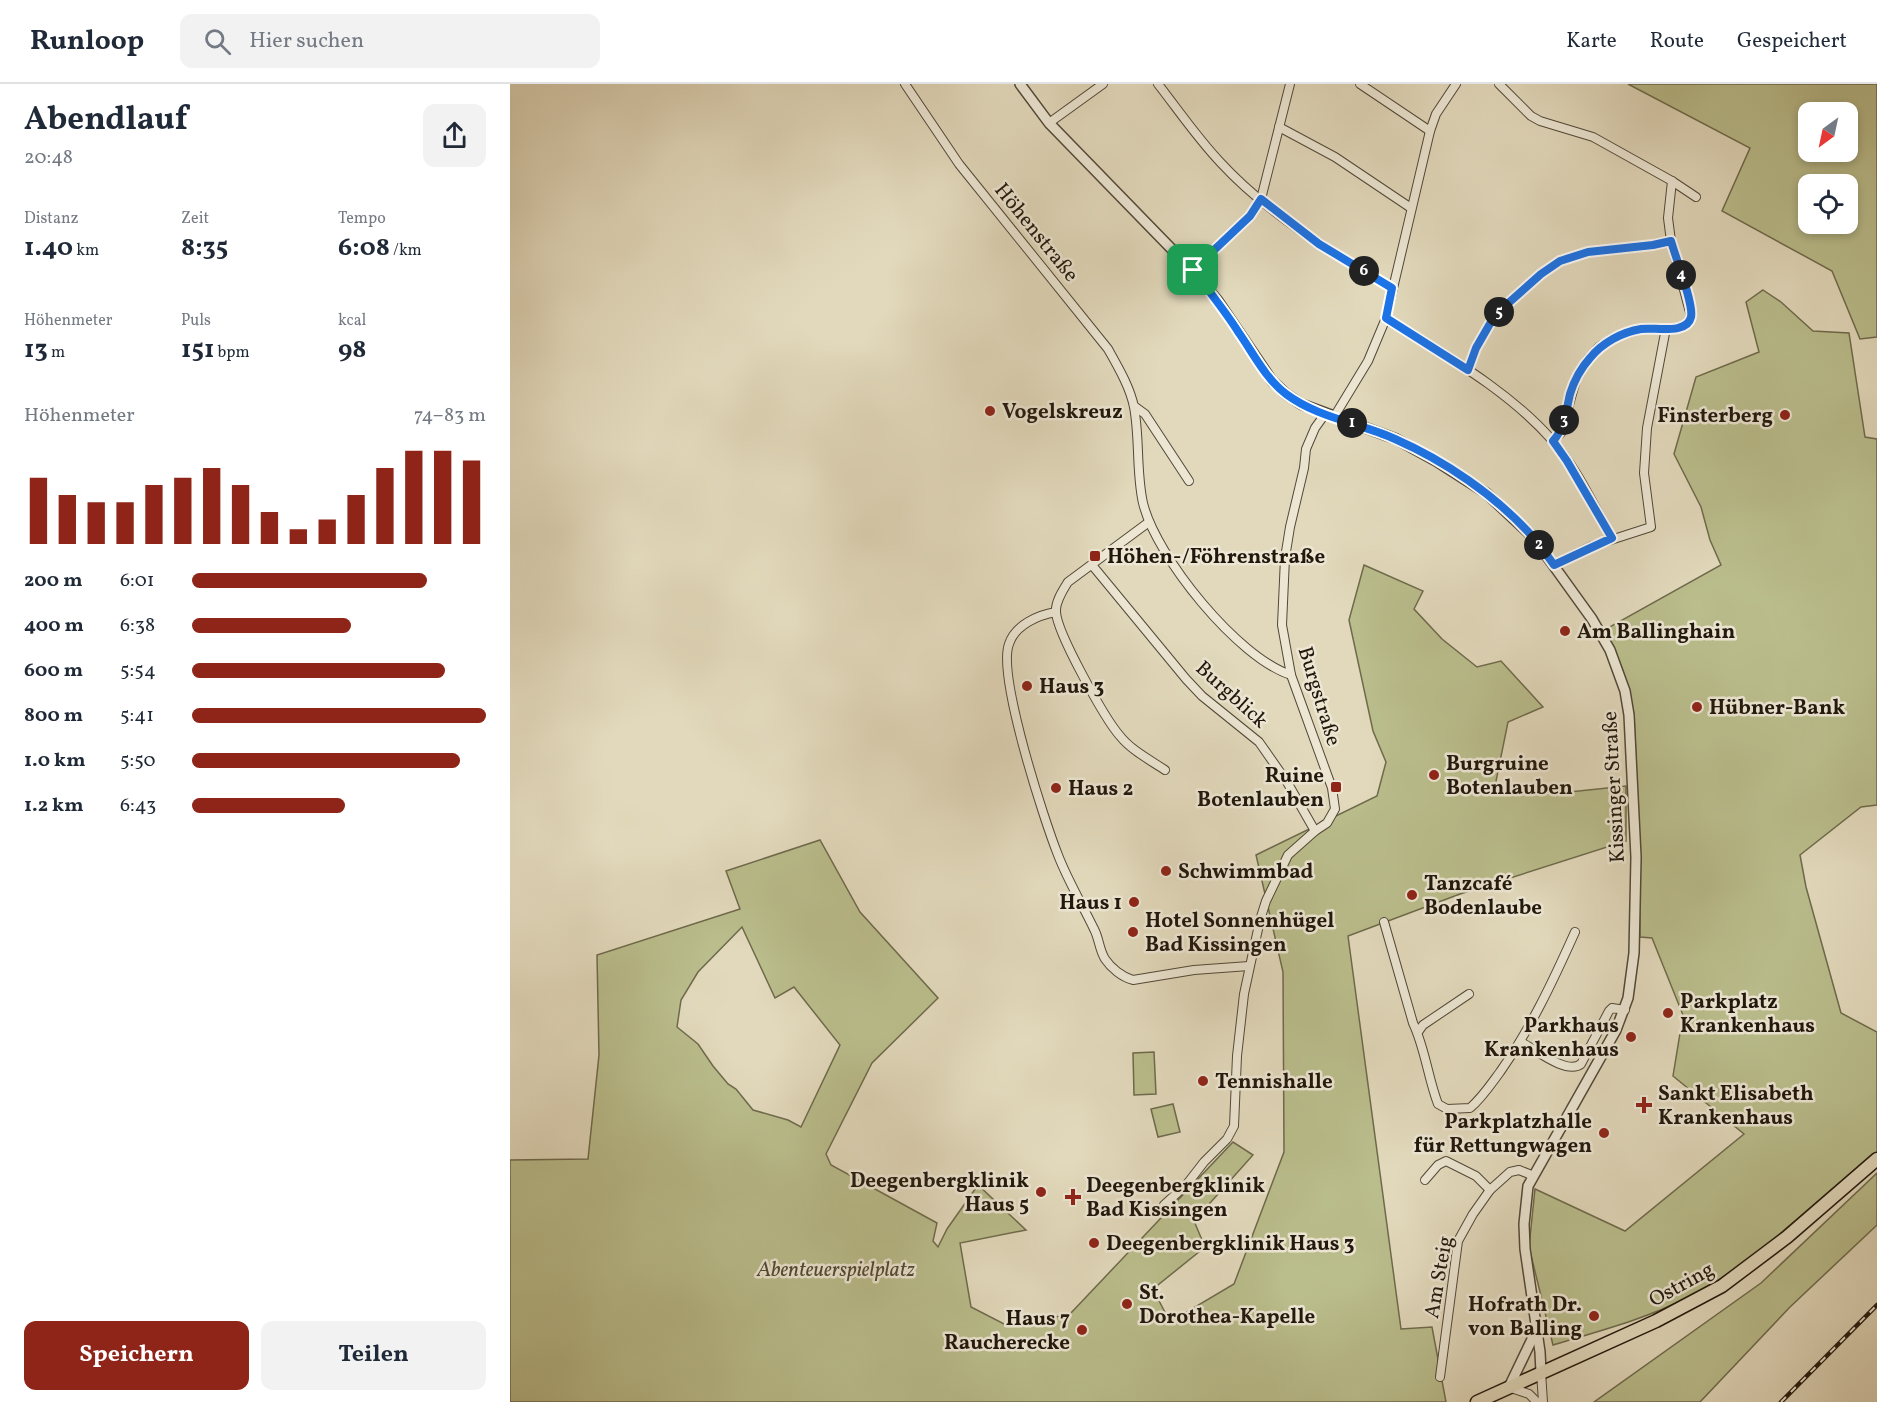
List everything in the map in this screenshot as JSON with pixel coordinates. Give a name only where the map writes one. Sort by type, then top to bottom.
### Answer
[{"type":"main road","name":"Ostring","points":[[1477,1402],[1656,1321],[1722,1286],[1787,1237],[1877,1159]]},
{"type":"street","name":"Höhenstraße","points":[[905,84],[959,164],[1108,349],[1121,373],[1134,406],[1143,504],[1149,522],[1173,565],[1211,615],[1231,634],[1272,667],[1292,675]]},
{"type":"street","name":"Kissinger Straße","points":[[1020,84],[1049,123],[1193,270],[1218,301],[1272,381],[1301,404],[1396,439],[1471,483],[1533,537],[1603,636],[1625,691],[1629,715],[1636,858],[1635,940],[1625,1010],[1601,1059],[1528,1186],[1524,1224],[1525,1249],[1541,1372]]},
{"type":"street","points":[[1049,123],[1102,84]]},
{"type":"street","points":[[1158,84],[1221,164],[1261,199],[1319,244],[1392,288]]},
{"type":"street","points":[[1360,84],[1430,131]]},
{"type":"street","name":"Burgstraße","points":[[1164,1206],[1187,1184],[1231,1134],[1234,1126],[1242,1009],[1249,966],[1266,901],[1288,855],[1327,823],[1333,815],[1335,801],[1292,675],[1282,625],[1285,558],[1306,449],[1315,428],[1330,416],[1368,361],[1386,318],[1430,131],[1436,114],[1456,84]]},
{"type":"street","points":[[1499,84],[1540,121],[1593,137],[1696,197]]},
{"type":"street","points":[[1193,270],[1250,216],[1261,199],[1280,127],[1287,85]]},
{"type":"street","points":[[1280,127],[1335,157],[1411,208]]},
{"type":"street","points":[[1553,441],[1561,433],[1575,380],[1588,359],[1599,347],[1613,338],[1640,329],[1680,328],[1687,324],[1691,316],[1671,241],[1668,218],[1672,181]]},
{"type":"street","points":[[1468,370],[1476,348],[1495,315],[1541,274],[1560,261],[1588,252],[1671,241]]},
{"type":"street","points":[[1386,318],[1468,370],[1518,408],[1553,441],[1612,538]]},
{"type":"street","points":[[1554,565],[1612,538],[1652,527],[1645,490],[1645,451],[1647,428],[1666,328]]},
{"type":"street","name":"Höhenstraße","points":[[1134,406],[1145,414],[1189,481]]},
{"type":"street","points":[[1149,522],[1068,582],[1060,597],[1056,612],[1064,636],[1090,690],[1120,737],[1165,770]]},
{"type":"street","name":"Burgblick","points":[[1092,565],[1202,696],[1259,742],[1287,782],[1315,831]]},
{"type":"street","points":[[1056,612],[1047,613],[1016,631],[1008,649],[1010,685],[1028,760],[1058,854],[1080,904],[1096,931],[1101,952],[1106,961],[1124,978],[1133,980],[1194,970],[1249,966]]},
{"type":"street","points":[[1384,922],[1438,1104],[1448,1109],[1470,1108],[1475,1104],[1521,1042],[1551,986],[1575,932]]},
{"type":"street","points":[[1418,1032],[1423,1025],[1469,994]]},
{"type":"street","points":[[1521,1042],[1560,1065],[1576,1068],[1581,1065],[1609,1011],[1612,1008],[1625,1010]]},
{"type":"street","points":[[1425,1180],[1438,1165],[1446,1161],[1476,1176],[1490,1190]]},
{"type":"street","name":"Am Steig","points":[[1440,1377],[1458,1241],[1490,1190],[1510,1172],[1518,1170],[1532,1177]]},
{"type":"street","points":[[1536,1331],[1509,1387],[1529,1394],[1537,1402]]},
{"type":"street","points":[[1541,1372],[1543,1402]]},
{"type":"green space","points":[[1628,84],[1877,84],[1877,337],[1860,339],[1832,271],[1722,211],[1750,148]]},
{"type":"green space","points":[[1763,290],[1781,302],[1813,331],[1849,333],[1865,437],[1877,439],[1877,805],[1861,807],[1800,855],[1806,887],[1841,1013],[1877,1032],[1877,1153],[1762,1249],[1713,1283],[1655,1312],[1553,1345],[1529,1247],[1535,1189],[1625,1231],[1744,1134],[1673,1076],[1683,1015],[1652,938],[1640,937],[1639,830],[1634,715],[1623,671],[1606,629],[1721,565],[1710,540],[1701,507],[1674,454],[1696,377],[1759,352],[1746,302]]},
{"type":"green space","name":"Abenteuerspielplatz","points":[[1364,565],[1423,591],[1414,609],[1442,639],[1477,667],[1501,661],[1543,707],[1508,722],[1495,786],[1550,794],[1626,786],[1626,841],[1460,894],[1348,936],[1401,1329],[1432,1327],[1446,1402],[510,1402],[510,1160],[588,1159],[599,1055],[597,955],[740,909],[726,871],[820,840],[860,912],[938,998],[872,1063],[826,1154],[831,1165],[937,1223],[933,1241],[938,1247],[947,1229],[978,1185],[1026,1230],[960,1243],[971,1307],[1004,1324],[1069,1315],[1233,1142],[1253,1155],[1194,1221],[1205,1247],[1153,1289],[1170,1322],[1234,1284],[1284,1152],[1283,972],[1256,855],[1377,796],[1386,762],[1373,731],[1349,620]],"holes":[[[742,927],[775,998],[794,987],[840,1045],[801,1127],[788,1120],[753,1110],[736,1089],[728,1084],[698,1044],[677,1027],[681,1000],[698,972]]]},
{"type":"green space","points":[[1154,1052],[1156,1094],[1134,1095],[1133,1053]]},
{"type":"green space","points":[[1173,1104],[1180,1132],[1158,1137],[1151,1109]]},
{"type":"green space","points":[[1877,1173],[1877,1225],[1790,1307],[1700,1402],[1594,1402],[1761,1283]]},
{"type":"railway","points":[[1781,1402],[1877,1305]]},
{"type":"place","name":"Vogelskreuz","points":[[990,411]]},
{"type":"place","name":"Finsterberg","points":[[1785,415]]},
{"type":"place","name":"Höhen-/Föhrenstraße","points":[[1095,556]]},
{"type":"place","name":"Am Ballinghain","points":[[1565,631]]},
{"type":"place","name":"Haus 3","points":[[1027,686]]},
{"type":"place","name":"Hübner-Bank","points":[[1697,707]]},
{"type":"place","name":"Burgruine Botenlauben","points":[[1434,775]]},
{"type":"place","name":"Ruine Botenlauben","points":[[1336,787]]},
{"type":"place","name":"Haus 2","points":[[1056,788]]},
{"type":"place","name":"Schwimmbad","points":[[1166,871]]},
{"type":"place","name":"Tanzcafé Bodenlaube","points":[[1412,895]]},
{"type":"place","name":"Haus 1","points":[[1134,902]]},
{"type":"place","name":"Hotel Sonnenhügel Bad Kissingen","points":[[1133,932]]},
{"type":"place","name":"Parkplatz Krankenhaus","points":[[1668,1013]]},
{"type":"place","name":"Parkhaus Krankenhaus","points":[[1631,1037]]},
{"type":"place","name":"Tennishalle","points":[[1203,1081]]},
{"type":"place","name":"Sankt Elisabeth Krankenhaus","points":[[1644,1105]]},
{"type":"place","name":"Parkplatzhalle für Rettungwagen","points":[[1604,1133]]},
{"type":"place","name":"Deegenbergklinik Haus 5","points":[[1041,1192]]},
{"type":"place","name":"Deegenbergklinik Bad Kissingen","points":[[1073,1197]]},
{"type":"place","name":"Deegenbergklinik Haus 3","points":[[1094,1243]]},
{"type":"place","name":"St. Dorothea-Kapelle","points":[[1127,1304]]},
{"type":"place","name":"Hofrath Dr. von Balling","points":[[1594,1316]]},
{"type":"place","name":"Haus 7 Raucherecke","points":[[1082,1330]]},
{"type":"route","points":[[1261,199],[1319,244],[1392,288],[1386,318],[1468,370],[1476,348],[1495,315],[1541,274],[1560,261],[1588,252],[1671,241],[1691,316],[1687,324],[1680,328],[1640,329],[1613,338],[1599,347],[1588,359],[1575,380],[1561,433],[1553,441],[1612,538],[1554,565],[1533,537],[1510,514],[1471,483],[1396,439],[1322,413],[1301,404],[1286,394],[1272,381],[1218,301],[1193,270],[1250,216],[1261,199]]}]
